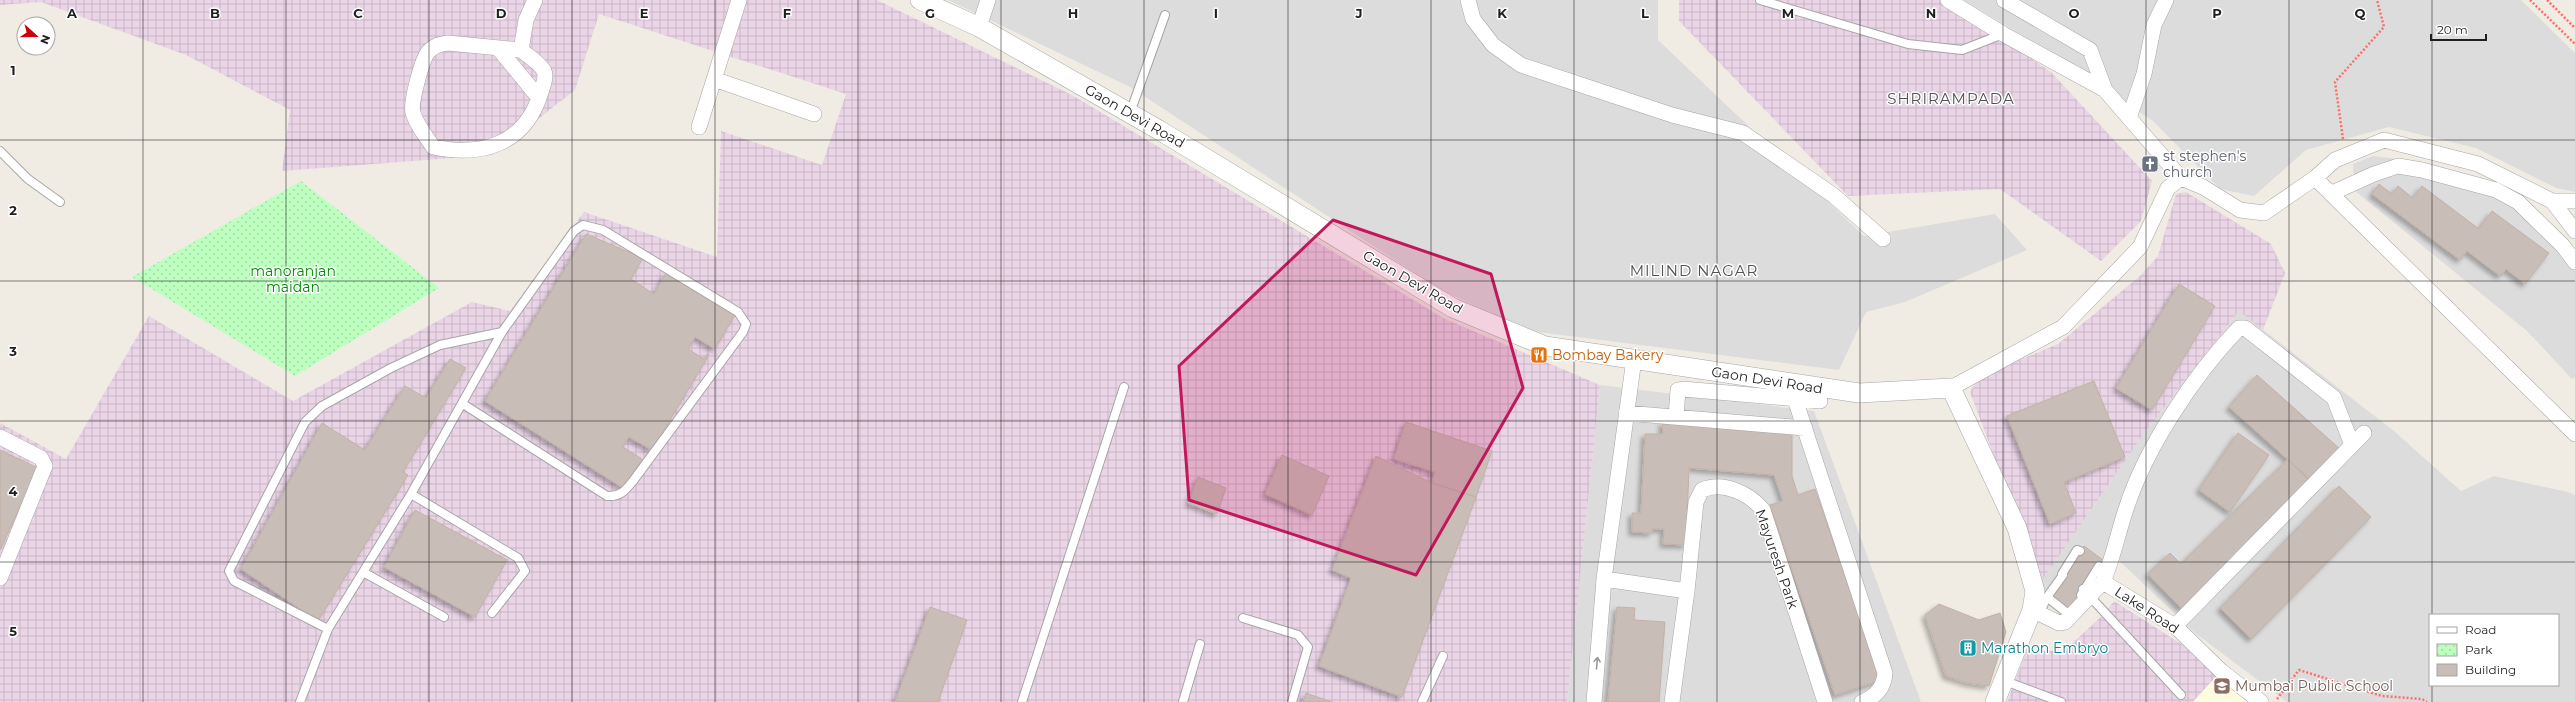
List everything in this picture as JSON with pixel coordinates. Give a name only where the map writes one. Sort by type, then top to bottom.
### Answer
[{"type":"street","points":[[521,50],[526,20],[535,0]]},
{"type":"street","points":[[699,127],[738,0]]},
{"type":"street","name":"Gaon Devi Road","points":[[920,0],[979,27],[1130,113],[1453,308],[1545,346],[1634,359],[1793,392],[1859,393],[1951,388],[2063,327],[2140,247],[2168,188],[2181,178]]},
{"type":"street","points":[[979,27],[988,0]]},
{"type":"street","points":[[1468,0],[1473,19],[1493,45],[1521,65],[1672,115],[1743,133],[1833,195],[1883,239]]},
{"type":"street","points":[[1948,0],[2003,34],[2105,90]]},
{"type":"street","points":[[2004,0],[2090,50],[2105,90],[2181,178],[2203,187],[2240,210],[2264,213],[2315,178],[2335,160],[2384,140],[2478,164],[2552,201],[2575,231]]},
{"type":"street","points":[[2129,118],[2144,74],[2154,25],[2166,0]]},
{"type":"street","points":[[448,43],[498,48],[521,50],[543,70],[546,76],[539,98],[529,119],[502,143],[491,148],[456,151],[433,147],[419,127],[412,111],[414,92],[428,52],[439,44],[448,43]]},
{"type":"street","points":[[498,48],[539,98]]},
{"type":"street","points":[[714,79],[814,114]]},
{"type":"street","points":[[2332,193],[2374,174],[2398,166],[2422,170],[2496,190],[2518,202],[2562,246],[2575,262]]},
{"type":"street","points":[[2315,178],[2332,193],[2575,434]]},
{"type":"street","points":[[2552,201],[2575,201]]},
{"type":"street","points":[[2103,582],[2117,546],[2126,508],[2154,443],[2197,380],[2239,328],[2245,328],[2334,398],[2352,445]]},
{"type":"street","points":[[1594,702],[1604,579],[1634,359]]},
{"type":"street","points":[[1676,417],[1678,390],[1683,388],[1793,392],[1820,401]]},
{"type":"street","points":[[1951,388],[2017,528],[2035,591],[2035,612],[1995,702]]},
{"type":"street","points":[[1793,392],[1885,673],[1885,682],[1880,690],[1862,702]]},
{"type":"street","points":[[1626,413],[1805,428]]},
{"type":"street","points":[[2175,626],[2364,433]]},
{"type":"street","points":[[0,437],[41,458],[45,466],[0,578]]},
{"type":"street","name":"Mayuresh Park","points":[[1672,702],[1688,591],[1696,502],[1702,490],[1712,486],[1745,494],[1763,510],[1825,702]]},
{"type":"street","points":[[1604,579],[1688,591]]},
{"type":"street","name":"Lake Road","points":[[2035,612],[2059,623],[2065,622],[2069,614],[2086,592],[2103,582],[2175,626],[2221,672],[2261,702]]},
{"type":"lane","points":[[1760,0],[1908,44],[1962,50],[2003,34]]},
{"type":"lane","points":[[1130,113],[1165,15]]},
{"type":"lane","points":[[0,151],[28,179],[60,202]]},
{"type":"lane","points":[[300,702],[328,629],[464,404],[502,332],[574,231],[583,225],[603,230],[738,312],[746,324],[743,332],[633,481],[623,493],[615,497],[607,496],[464,404]]},
{"type":"lane","points":[[328,629],[234,581],[229,571],[305,422],[322,406],[391,368],[440,345],[502,332]]},
{"type":"lane","points":[[1022,702],[1124,387]]},
{"type":"lane","points":[[411,494],[518,558],[524,564],[526,571],[492,613]]},
{"type":"lane","points":[[2035,612],[2047,597],[2078,550],[2080,551]]},
{"type":"lane","points":[[2099,566],[2086,592],[2181,695]]},
{"type":"lane","points":[[363,572],[444,617]]},
{"type":"lane","points":[[2047,597],[2069,614]]},
{"type":"lane","points":[[1243,618],[1298,635],[1308,647],[1292,702]]},
{"type":"lane","points":[[1183,702],[1200,644]]},
{"type":"lane","points":[[1422,702],[1443,656]]},
{"type":"lane","points":[[2004,681],[2060,702]]},
{"type":"path","points":[[2346,156],[2335,82],[2384,27],[2377,0]]},
{"type":"path","points":[[2530,0],[2575,44]]},
{"type":"path","points":[[2547,0],[2575,28]]},
{"type":"path","points":[[2274,702],[2299,670],[2382,696],[2422,699],[2427,702]]},
{"type":"highlighted area","points":[[1333,220],[1491,274],[1523,388],[1416,575],[1189,500],[1179,366]]},
{"type":"shaded area","points":[[0,0],[877,0],[1072,95],[1445,319],[1600,385],[1567,702],[0,702],[0,423],[66,459],[149,316],[293,401],[472,302],[510,311],[584,212],[717,257],[721,131],[822,165],[846,94],[599,14],[575,90],[492,155],[282,171],[290,110],[186,55],[41,2],[0,5]]},
{"type":"shaded area","points":[[948,0],[1658,0],[1658,40],[1864,236],[1995,214],[2027,250],[1905,302],[1866,312],[1839,370],[1530,331],[1441,290],[1130,87]]},
{"type":"shaded area","points":[[1679,0],[1943,0],[2051,72],[2152,181],[2141,221],[2101,261],[2000,189],[1848,196],[1679,21]]},
{"type":"shaded area","points":[[1964,0],[2521,0],[2575,53],[2575,192],[2556,188],[2476,148],[2389,127],[2306,150],[2254,196],[2220,189],[2153,121],[2054,55]]},
{"type":"shaded area","points":[[2373,156],[2420,162],[2482,180],[2575,251],[2575,377],[2572,379],[2527,331],[2354,190],[2353,164]]},
{"type":"shaded area","points":[[2186,192],[2271,244],[2285,273],[2263,330],[2239,311],[2142,436],[2041,582],[1970,392],[1979,377],[2058,344],[2140,276],[2158,256],[2176,194]]},
{"type":"shaded area","points":[[2239,311],[2394,431],[2461,491],[2494,476],[2568,492],[2575,495],[2575,702],[2287,702],[2195,633],[2111,553],[2080,599],[2061,613],[2043,599],[2041,582],[2142,436]]},
{"type":"shaded area","points":[[1600,385],[1814,411],[1921,702],[1567,702]]},
{"type":"shaded area","points":[[2114,601],[2222,670],[2193,702],[2007,702],[2027,650],[2064,651],[2104,614]]},
{"type":"shaded area","name":"Mumbai Public School","points":[[2222,670],[2251,702],[2193,702]]},
{"type":"green space","name":"manoranjan maidan","points":[[301,181],[439,288],[295,376],[132,277]]},
{"type":"building","points":[[2379,184],[2392,194],[2398,186],[2413,198],[2422,186],[2479,229],[2492,211],[2549,253],[2525,284],[2506,269],[2500,276],[2467,251],[2460,260],[2372,194]]},
{"type":"building","points":[[586,234],[643,258],[631,279],[654,294],[666,273],[735,315],[715,349],[695,337],[688,349],[704,359],[707,354],[709,355],[652,450],[629,437],[623,447],[642,459],[623,488],[485,401]]},
{"type":"building","points":[[2179,284],[2215,306],[2152,410],[2116,388]]},
{"type":"building","points":[[450,359],[466,368],[403,472],[408,475],[318,621],[241,569],[322,423],[365,450],[405,386],[426,398]]},
{"type":"building","points":[[2257,375],[2341,450],[2313,482],[2229,407]]},
{"type":"building","points":[[2094,381],[2125,457],[2064,482],[2076,513],[2050,524],[2007,416]]},
{"type":"building","points":[[1406,422],[1492,451],[1476,497],[1432,483],[1435,472],[1394,459]]},
{"type":"building","points":[[1662,422],[1792,434],[1792,476],[1798,495],[1815,489],[1881,680],[1835,695],[1770,505],[1783,501],[1774,475],[1689,468],[1686,545],[1663,544],[1664,529],[1652,529],[1652,533],[1632,532],[1632,513],[1641,513],[1645,434],[1663,434]]},
{"type":"building","points":[[2238,433],[2269,455],[2230,512],[2199,490]]},
{"type":"building","points":[[0,450],[38,468],[0,550]]},
{"type":"building","points":[[1282,455],[1329,476],[1312,515],[1265,494]]},
{"type":"building","points":[[1376,456],[1432,483],[1476,497],[1402,697],[1319,666],[1351,578],[1332,570]]},
{"type":"building","points":[[2288,459],[2311,483],[2182,609],[2148,574],[2170,553],[2181,564]]},
{"type":"building","points":[[1198,477],[1226,488],[1217,514],[1188,503]]},
{"type":"building","points":[[2339,486],[2371,517],[2251,639],[2220,608]]},
{"type":"building","points":[[415,510],[507,560],[475,617],[384,567]]},
{"type":"building","points":[[2084,546],[2103,560],[2067,610],[2048,596]]},
{"type":"building","name":"Marathon Embryo","points":[[1939,604],[1979,620],[2000,613],[2006,632],[1989,686],[1968,683],[1946,676],[1925,615]]},
{"type":"building","points":[[930,607],[967,620],[938,702],[895,702]]},
{"type":"building","points":[[1617,607],[1635,608],[1634,620],[1665,622],[1659,702],[1608,702]]},
{"type":"building","points":[[1306,693],[1332,702],[1303,702]]},
{"type":"place","name":"st stephen's church","points":[[2150,164]]},
{"type":"place","name":"Bombay Bakery","points":[[1539,355]]},
{"type":"place","name":"Marathon Embryo","points":[[1968,648]]},
{"type":"place","name":"Mumbai Public School","points":[[2222,686]]},
{"type":"district","name":"SHRIRAMPADA","points":[[1951,99]]},
{"type":"district","name":"MILIND NAGAR","points":[[1694,271]]}]
